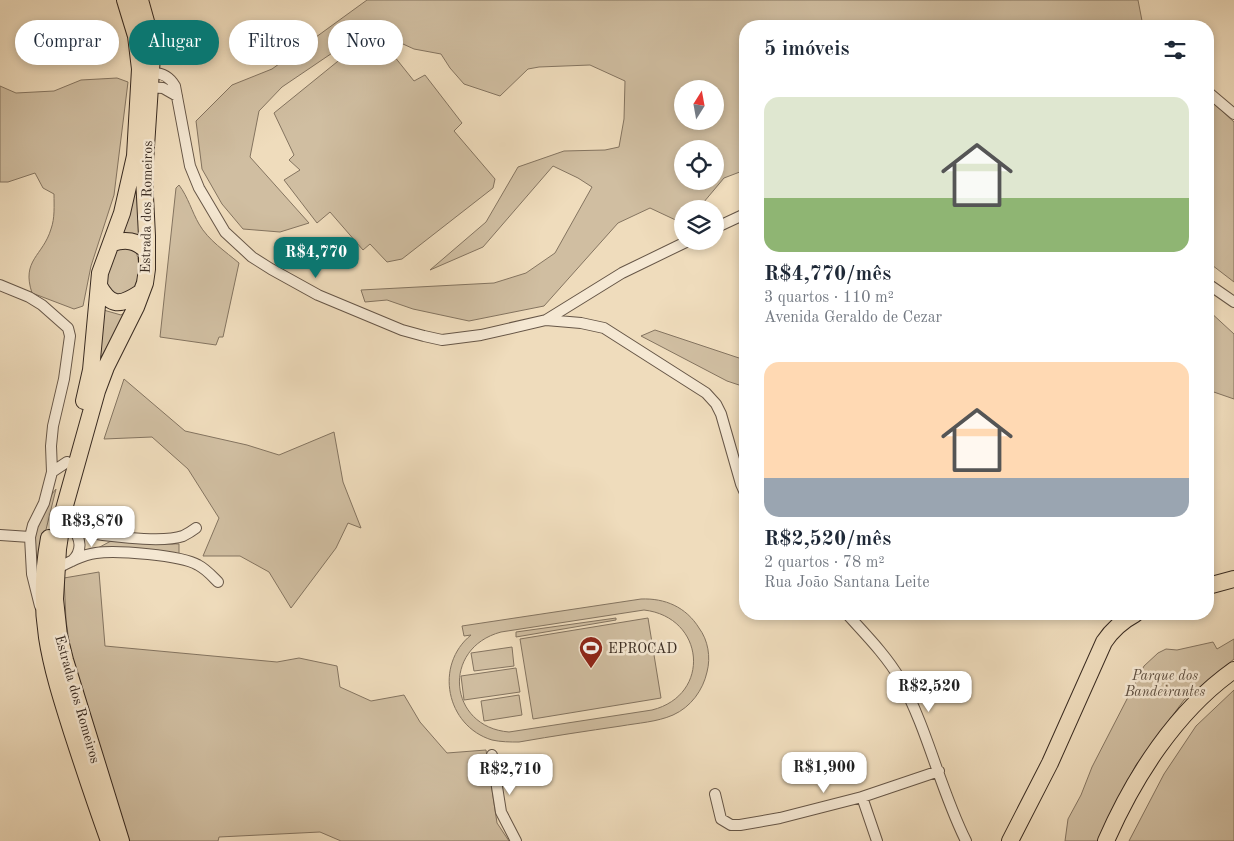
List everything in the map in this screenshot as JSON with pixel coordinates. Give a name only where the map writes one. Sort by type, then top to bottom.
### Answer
[{"type":"main road","name":"Estrada dos Romeiros","points":[[122,841],[65,660],[59,636],[55,599],[64,565],[63,518],[97,391],[106,367],[136,307],[145,283],[147,251],[144,178],[146,81],[126,0]]},
{"type":"main road","name":"Estrada dos Romeiros","points":[[108,841],[51,664],[44,616],[44,576],[47,550],[67,462],[91,370],[100,273],[112,243],[128,191],[135,156],[146,81],[150,36],[142,7]]},
{"type":"main road","points":[[112,243],[121,241],[136,242],[147,251]]},
{"type":"main road","points":[[98,286],[108,299],[117,304],[130,300],[140,293]]},
{"type":"main road","points":[[1214,584],[1234,579]]},
{"type":"main road","points":[[1010,841],[1050,763],[1104,642],[1110,633],[1125,620]]},
{"type":"main road","points":[[1106,841],[1118,814],[1162,743],[1206,691],[1234,670]]},
{"type":"street","points":[[126,0],[142,7]]},
{"type":"street","points":[[146,81],[166,75],[175,86],[190,166],[199,188],[225,232],[252,257],[271,269],[340,304],[402,330],[442,340],[481,335],[546,320],[581,322],[604,328],[706,393],[716,404],[721,414],[739,477]]},
{"type":"street","points":[[1214,97],[1234,114]]},
{"type":"street","points":[[724,224],[739,217]]},
{"type":"street","points":[[546,320],[622,273],[674,248]]},
{"type":"street","points":[[0,285],[29,297],[42,305],[68,328],[70,336],[64,379],[53,426],[51,446],[52,472],[44,504],[33,525],[30,537],[34,588],[44,616]]},
{"type":"street","points":[[1214,288],[1234,302]]},
{"type":"street","points":[[52,472],[67,462]]},
{"type":"street","points":[[63,518],[74,530],[80,543],[76,557],[64,565]]},
{"type":"street","points":[[74,530],[115,536],[161,539],[183,536],[196,528]]},
{"type":"street","points":[[0,535],[30,537]]},
{"type":"street","points":[[64,565],[96,553],[144,554],[187,560],[199,565],[218,582]]},
{"type":"street","points":[[852,620],[884,656],[899,678],[916,713],[966,841]]},
{"type":"street","points":[[492,756],[501,812],[516,841]]},
{"type":"street","points":[[715,794],[721,819],[731,825],[740,825],[780,818],[862,797],[939,771]]},
{"type":"street","points":[[862,797],[877,841]]},
{"type":"green space","points":[[367,0],[1138,0],[1142,20],[739,20],[739,172],[724,178],[724,140],[674,140],[674,190],[714,190],[706,200],[674,200],[674,219],[650,208],[618,223],[544,306],[469,321],[413,309],[387,300],[365,302],[361,290],[494,283],[526,273],[555,253],[592,187],[553,166],[483,247],[430,270],[486,222],[518,167],[564,151],[605,150],[619,147],[624,119],[625,81],[590,65],[539,67],[528,69],[500,96],[464,84],[441,54],[414,49],[403,44],[403,20],[339,20]]},
{"type":"green space","points":[[328,28],[328,56],[318,63],[318,36]]},
{"type":"green space","points":[[278,65],[314,65],[282,87],[259,111],[250,157],[309,223],[280,232],[243,229],[222,204],[202,169],[196,121],[232,85]]},
{"type":"green space","points":[[333,65],[401,65],[414,81],[425,75],[462,123],[454,131],[495,179],[493,188],[402,259],[387,262],[370,244],[363,250],[330,212],[317,223],[284,180],[300,170],[289,160],[294,155],[274,113]]},
{"type":"green space","points":[[117,78],[128,82],[114,195],[91,266],[83,306],[74,309],[32,293],[29,273],[34,259],[51,229],[54,216],[54,194],[43,188],[35,173],[8,182],[0,182],[0,86],[16,93],[54,91],[81,80]]},
{"type":"green space","points":[[1214,104],[1234,122],[1234,282],[1214,267]]},
{"type":"green space","points":[[179,185],[203,230],[239,263],[223,337],[219,337],[216,345],[160,337],[176,188]]},
{"type":"green space","points":[[137,188],[143,240],[123,237],[126,216]]},
{"type":"green space","points":[[116,248],[134,248],[137,254],[139,268],[136,283],[129,295],[124,299],[106,291],[106,267]]},
{"type":"green space","points":[[100,309],[121,315],[124,313],[99,361]]},
{"type":"green space","points":[[1214,316],[1234,334],[1234,399],[1214,392]]},
{"type":"green space","points":[[655,330],[739,358],[739,385],[727,381],[641,336]]},
{"type":"green space","points":[[124,379],[185,431],[247,445],[279,455],[334,432],[343,482],[361,528],[348,523],[336,548],[291,608],[269,572],[240,556],[203,556],[219,518],[188,469],[152,437],[104,439]]},
{"type":"green space","points":[[56,489],[40,554],[39,587],[33,571],[35,537],[41,516]]},
{"type":"green space","points":[[111,541],[179,544],[179,555],[96,549]]},
{"type":"green space","points":[[99,572],[105,646],[277,662],[299,658],[337,666],[340,687],[371,701],[404,695],[420,722],[447,753],[486,750],[497,823],[509,841],[341,841],[320,832],[219,837],[218,841],[128,841],[71,656],[66,620],[64,578]]},
{"type":"green space","points":[[641,599],[658,600],[681,609],[694,621],[707,643],[708,666],[703,685],[691,703],[673,715],[647,722],[519,742],[495,741],[476,733],[464,722],[455,709],[450,694],[449,678],[452,662],[459,648],[471,635],[464,636],[462,626]],"holes":[[[644,610],[664,616],[679,626],[689,641],[693,657],[692,674],[685,689],[671,702],[652,710],[509,732],[489,727],[474,717],[464,702],[460,686],[461,669],[468,654],[482,641],[501,632]]]},
{"type":"green space","points":[[616,618],[616,620],[516,637],[516,632]]},
{"type":"green space","name":"EPROCAD","points":[[648,618],[661,698],[533,719],[520,639]]},
{"type":"green space","name":"Parque dos Bandeirantes","points":[[1234,639],[1234,659],[1184,700],[1136,765],[1109,817],[1099,841],[1065,841],[1068,819],[1081,795],[1092,767],[1144,666],[1158,653],[1166,649],[1177,650],[1213,642],[1217,649]]},
{"type":"green space","points":[[512,647],[514,666],[474,671],[471,653]]},
{"type":"green space","points":[[516,668],[520,692],[464,700],[461,676]]},
{"type":"green space","points":[[1234,690],[1234,841],[1129,841],[1164,774],[1196,726]]},
{"type":"green space","points":[[519,695],[522,715],[484,721],[481,701]]},
{"type":"place","name":"EPROCAD","points":[[591,669]]}]
